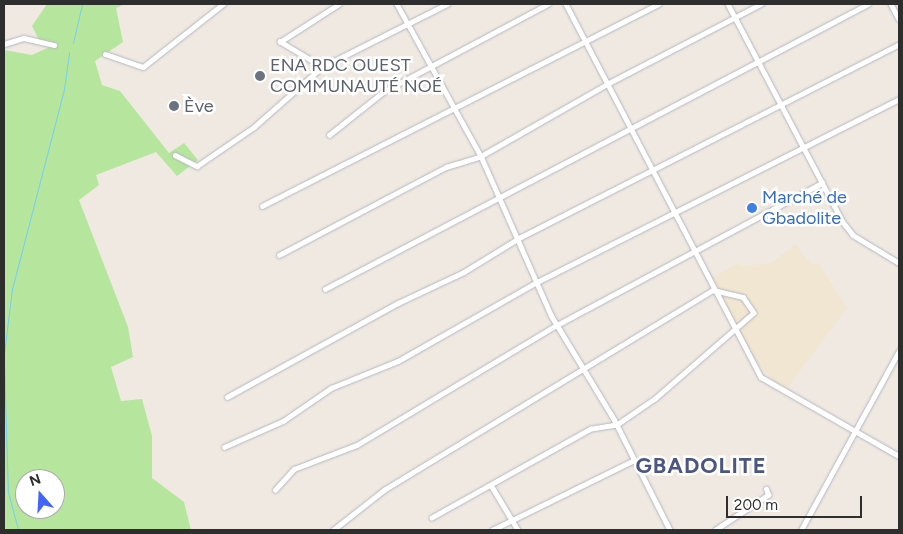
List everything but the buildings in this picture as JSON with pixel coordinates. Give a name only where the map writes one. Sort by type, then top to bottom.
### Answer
[{"type":"street","points":[[105,54],[143,67],[224,4]]},
{"type":"street","points":[[322,67],[280,42],[338,4]]},
{"type":"street","points":[[397,4],[428,65],[481,156],[557,325],[617,425],[670,530]]},
{"type":"street","points":[[176,155],[197,166],[254,127],[322,67],[370,39],[407,24],[447,4]]},
{"type":"street","points":[[329,135],[383,92],[428,65],[548,4]]},
{"type":"street","points":[[566,4],[735,332],[768,383],[899,456]]},
{"type":"street","points":[[262,206],[351,165],[452,108],[659,4]]},
{"type":"street","points":[[728,4],[822,183],[853,235],[899,263]]},
{"type":"street","points":[[279,255],[446,167],[481,156],[607,84],[761,4]]},
{"type":"street","points":[[324,289],[868,4]]},
{"type":"street","points":[[891,4],[899,19]]},
{"type":"street","points":[[4,44],[24,38],[54,45]]},
{"type":"street","points":[[227,397],[398,303],[464,272],[519,238],[652,172],[899,44]]},
{"type":"street","points":[[224,446],[283,421],[331,388],[398,361],[537,282],[805,150],[899,99]]},
{"type":"street","points":[[275,490],[294,470],[357,444],[557,325],[822,183]]},
{"type":"street","points":[[333,530],[384,490],[713,290],[743,296],[754,313],[735,332],[617,425],[592,429],[432,518]]},
{"type":"street","points":[[801,530],[856,433],[899,351]]},
{"type":"street","points":[[492,530],[634,460]]},
{"type":"street","points":[[491,485],[518,530]]},
{"type":"street","points":[[714,530],[768,495],[766,489]]},
{"type":"shaded area","points":[[795,244],[811,264],[819,264],[847,308],[787,388],[773,381],[753,358],[711,278],[739,263],[742,266],[772,263]]},
{"type":"green space","points":[[47,4],[125,4],[116,8],[123,42],[95,61],[102,85],[120,91],[169,153],[184,143],[198,160],[177,176],[156,152],[96,175],[99,185],[79,200],[128,327],[133,357],[111,367],[121,401],[142,399],[152,436],[152,478],[184,502],[191,530],[4,530],[4,50],[32,55],[56,44],[40,42],[32,26]]},
{"type":"waterway","points":[[73,43],[82,4]]},
{"type":"waterway","points":[[4,354],[12,289],[64,89],[69,52]]},
{"type":"waterway","points":[[4,361],[8,492],[18,530]]},
{"type":"place","name":"ENA RDC OUEST COMMUNAUTÉ NOÉ","points":[[260,76]]},
{"type":"place","name":"Ève","points":[[174,106]]},
{"type":"place","name":"Marché de Gbadolite","points":[[752,208]]},
{"type":"district","name":"GBADOLITE","points":[[701,466]]}]
